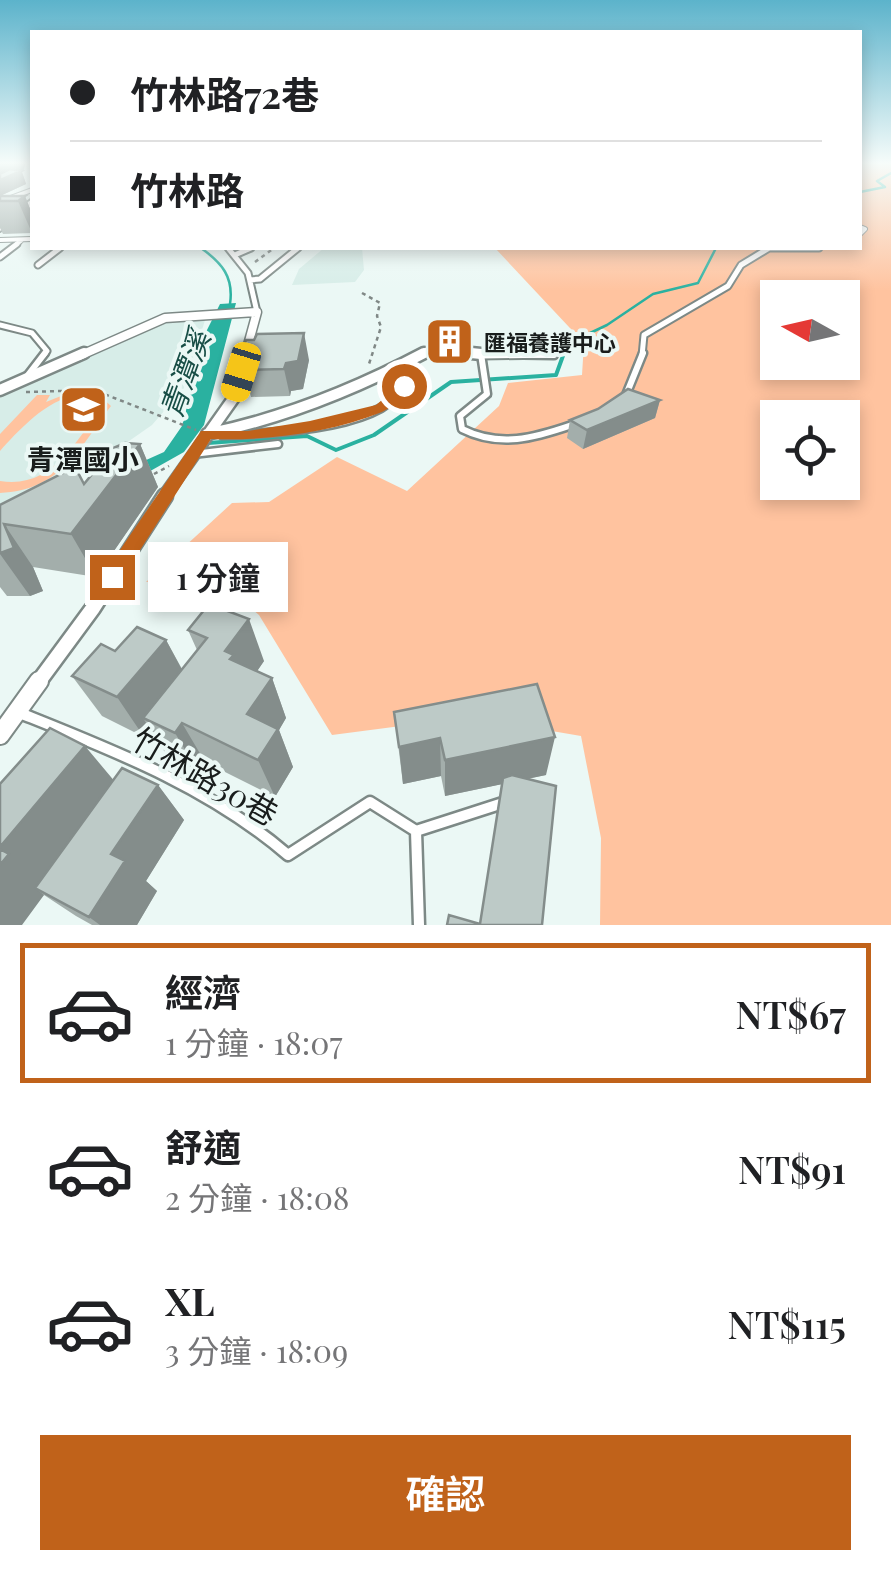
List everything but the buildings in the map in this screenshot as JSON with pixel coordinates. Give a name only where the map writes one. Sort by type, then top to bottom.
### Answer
[{"type":"main road","points":[[0,228],[28,205]]},
{"type":"street","points":[[0,390],[141,326],[179,315],[257,312],[233,399],[192,454],[93,608],[0,735]]},
{"type":"street","points":[[206,434],[261,423],[364,385],[430,350],[480,354]]},
{"type":"lane","points":[[0,240],[30,239]]},
{"type":"lane","points":[[0,257],[22,240]]},
{"type":"lane","points":[[38,265],[57,250]]},
{"type":"lane","points":[[231,250],[245,268],[257,312]]},
{"type":"lane","points":[[237,254],[246,250]]},
{"type":"lane","points":[[250,280],[260,279],[296,250]]},
{"type":"lane","points":[[625,398],[642,361],[644,335],[728,286],[741,265],[766,250]]},
{"type":"lane","points":[[0,325],[32,334],[47,351],[24,380]]},
{"type":"lane","points":[[554,355],[480,354],[488,394],[460,416],[462,429],[475,437],[522,442],[579,422]]},
{"type":"lane","points":[[206,434],[248,436],[381,408],[404,386],[392,371]]},
{"type":"lane","points":[[192,454],[278,444]]},
{"type":"lane","name":"竹林路30巷","points":[[18,712],[131,758],[260,828],[288,855],[370,802],[416,832]]},
{"type":"lane","points":[[419,925],[416,832],[522,797]]},
{"type":"path","points":[[245,268],[271,250]]},
{"type":"path","points":[[362,293],[380,302],[377,316],[381,321],[364,385]]},
{"type":"path","points":[[13,392],[94,390],[206,434]]},
{"type":"path","points":[[151,476],[192,454]]},
{"type":"shaded area","points":[[862,205],[891,205],[891,925],[600,925],[601,838],[581,736],[470,717],[332,735],[259,615],[215,577],[146,582],[232,503],[269,502],[337,457],[407,491],[499,406],[508,383],[582,375],[584,343],[497,250],[862,250]]},
{"type":"shaded area","points":[[322,250],[362,250],[364,270],[355,282],[292,285],[299,269]]},
{"type":"shaded area","points":[[236,303],[204,425],[184,452],[58,523],[106,478],[164,452],[182,426],[206,332],[220,304]]},
{"type":"shaded area","name":"青潭國小","points":[[206,317],[184,388],[152,425],[109,455],[0,506],[0,395],[167,320]]},
{"type":"shaded area","points":[[66,394],[100,396],[111,406],[77,452],[53,476],[21,490],[0,493],[0,481],[34,478],[60,461],[101,409],[89,399],[61,400],[33,418],[0,451],[0,434],[37,395],[50,395],[46,402]]},
{"type":"waterway","name":"青潭溪","points":[[204,250],[225,272],[230,304]]},
{"type":"waterway","points":[[564,353],[567,344],[607,325],[653,294],[698,283],[715,250]]},
{"type":"waterway","points":[[208,443],[307,436],[336,450],[374,435],[451,382],[556,375],[564,353]]},
{"type":"place","name":"匯福養護中心","points":[[449,342]]},
{"type":"place","name":"青潭國小","points":[[83,410]]},
{"type":"route","points":[[112,577],[206,434],[248,436],[310,426],[381,408],[404,386]]}]
